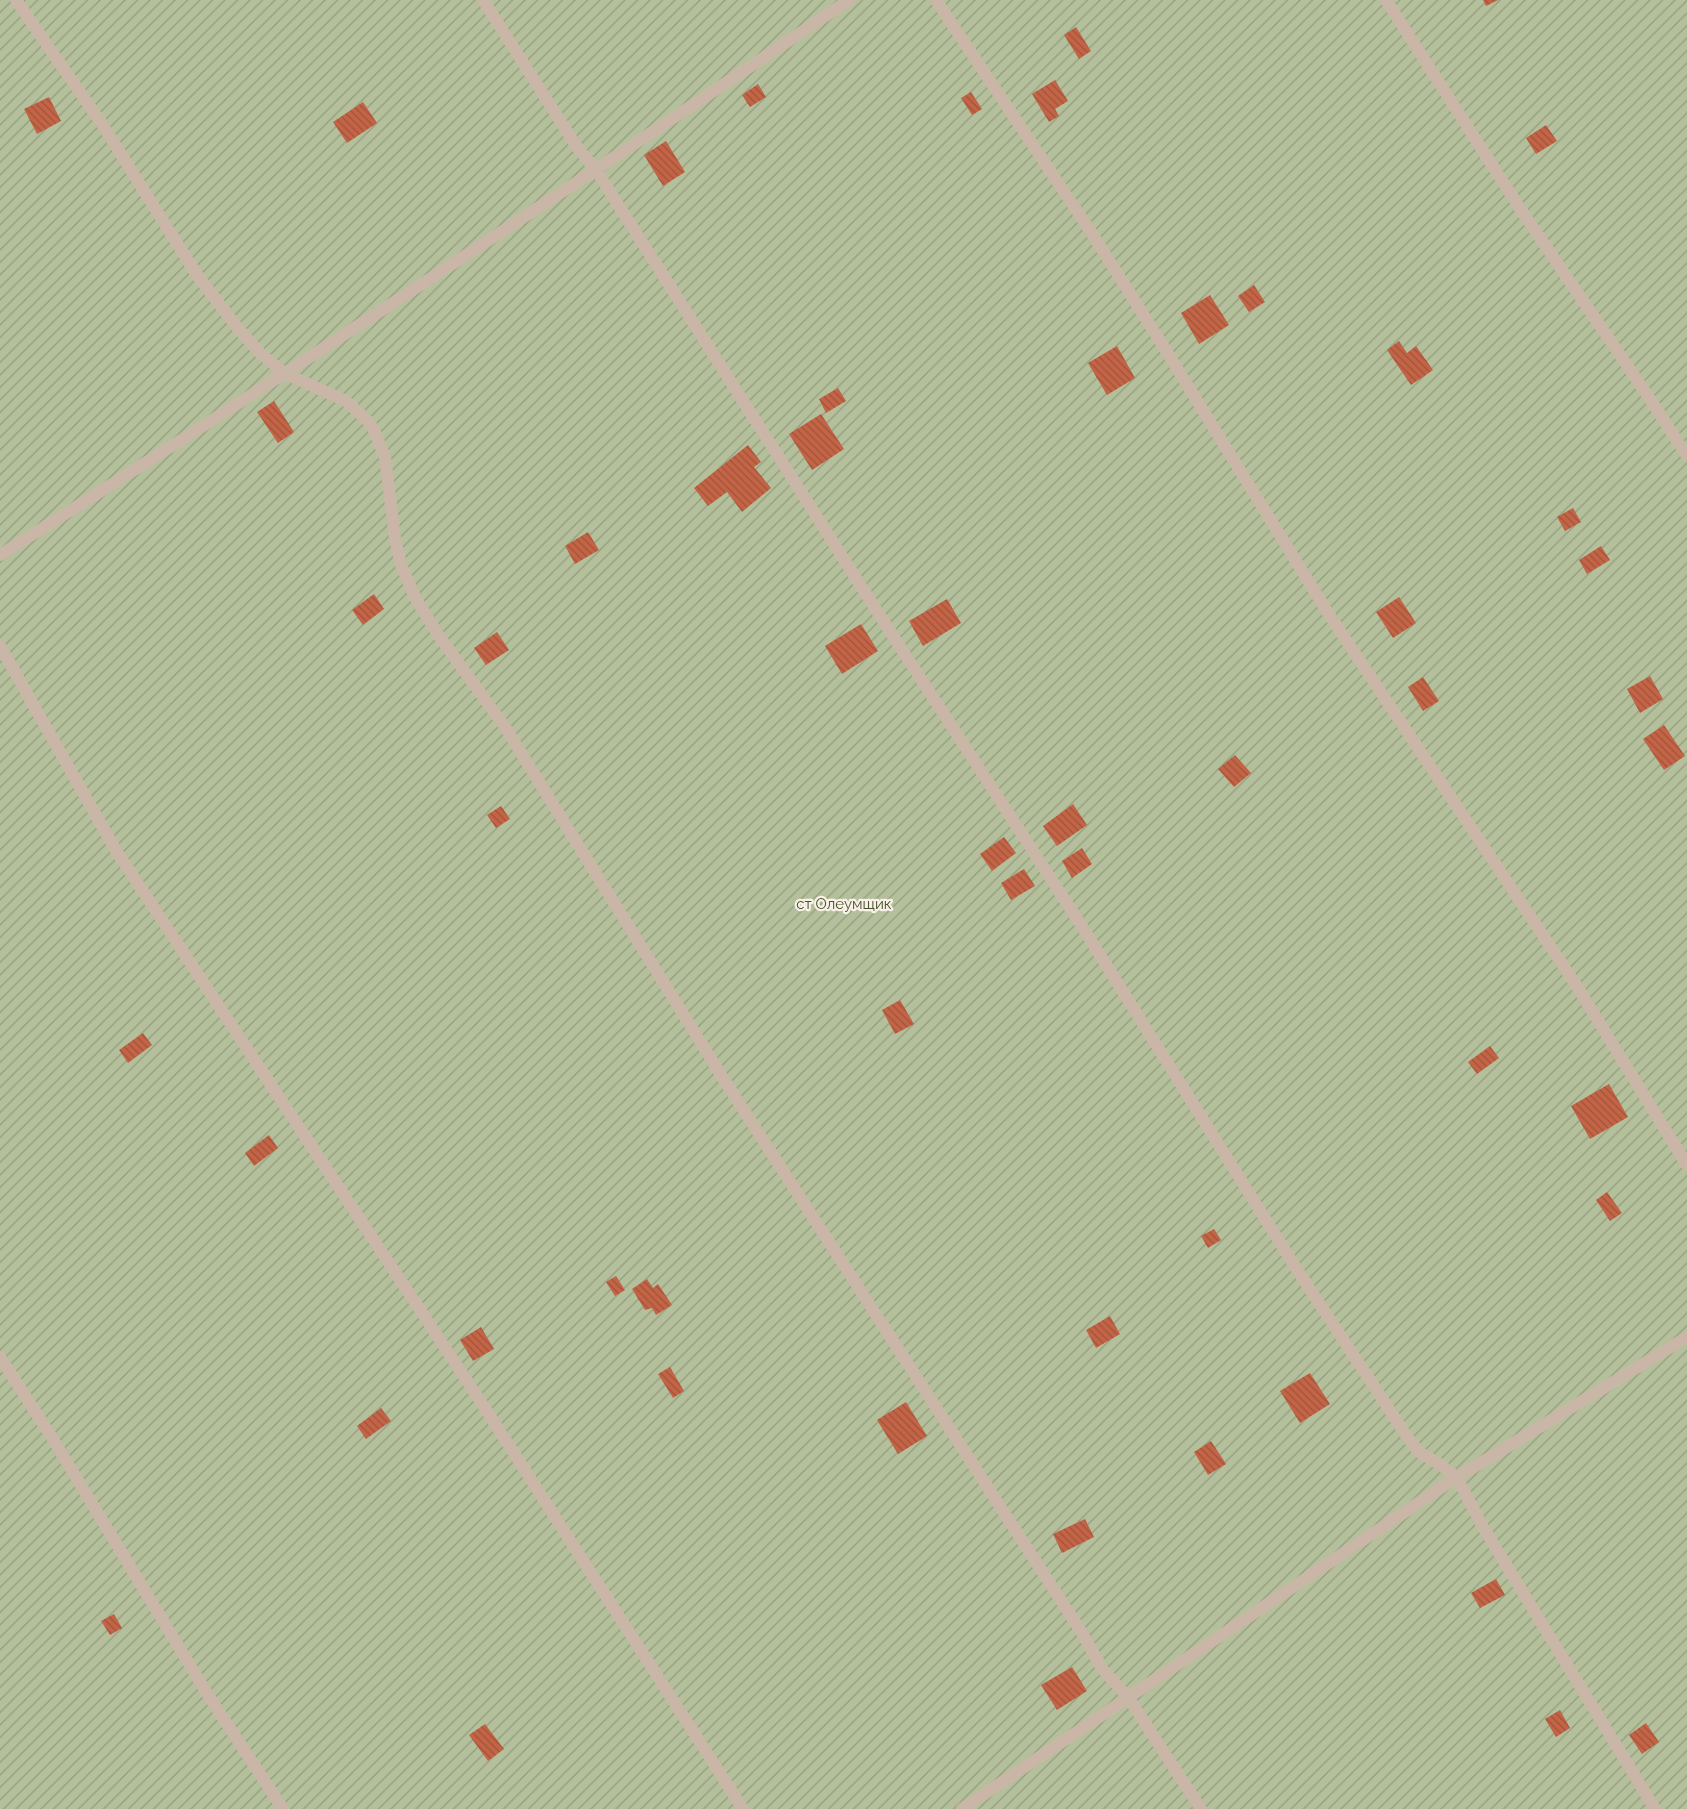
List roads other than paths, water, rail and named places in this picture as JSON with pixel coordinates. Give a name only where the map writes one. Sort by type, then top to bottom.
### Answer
[{"type":"lane","points":[[16,0],[102,124],[197,276],[237,326],[259,352],[284,372],[346,402],[366,418],[373,428],[385,456],[401,565],[417,601],[504,727],[721,1075],[1082,1633],[1103,1670],[1128,1697],[1201,1809]]},
{"type":"lane","points":[[484,0],[577,147],[596,170],[893,636],[1083,928],[1296,1268],[1419,1452],[1441,1465],[1456,1478],[1654,1809]]},
{"type":"lane","points":[[0,555],[596,170],[849,0]]},
{"type":"lane","points":[[936,0],[1091,232],[1328,613],[1578,988],[1687,1165]]},
{"type":"lane","points":[[1386,0],[1521,210],[1687,456]]},
{"type":"lane","points":[[0,646],[115,849],[481,1402],[743,1809]]},
{"type":"lane","points":[[962,1809],[1456,1478],[1687,1337]]},
{"type":"lane","points":[[0,1357],[51,1436],[208,1694],[283,1809]]},
{"type":"park label","name":"ст Олеумщик","points":[[844,904]]}]
